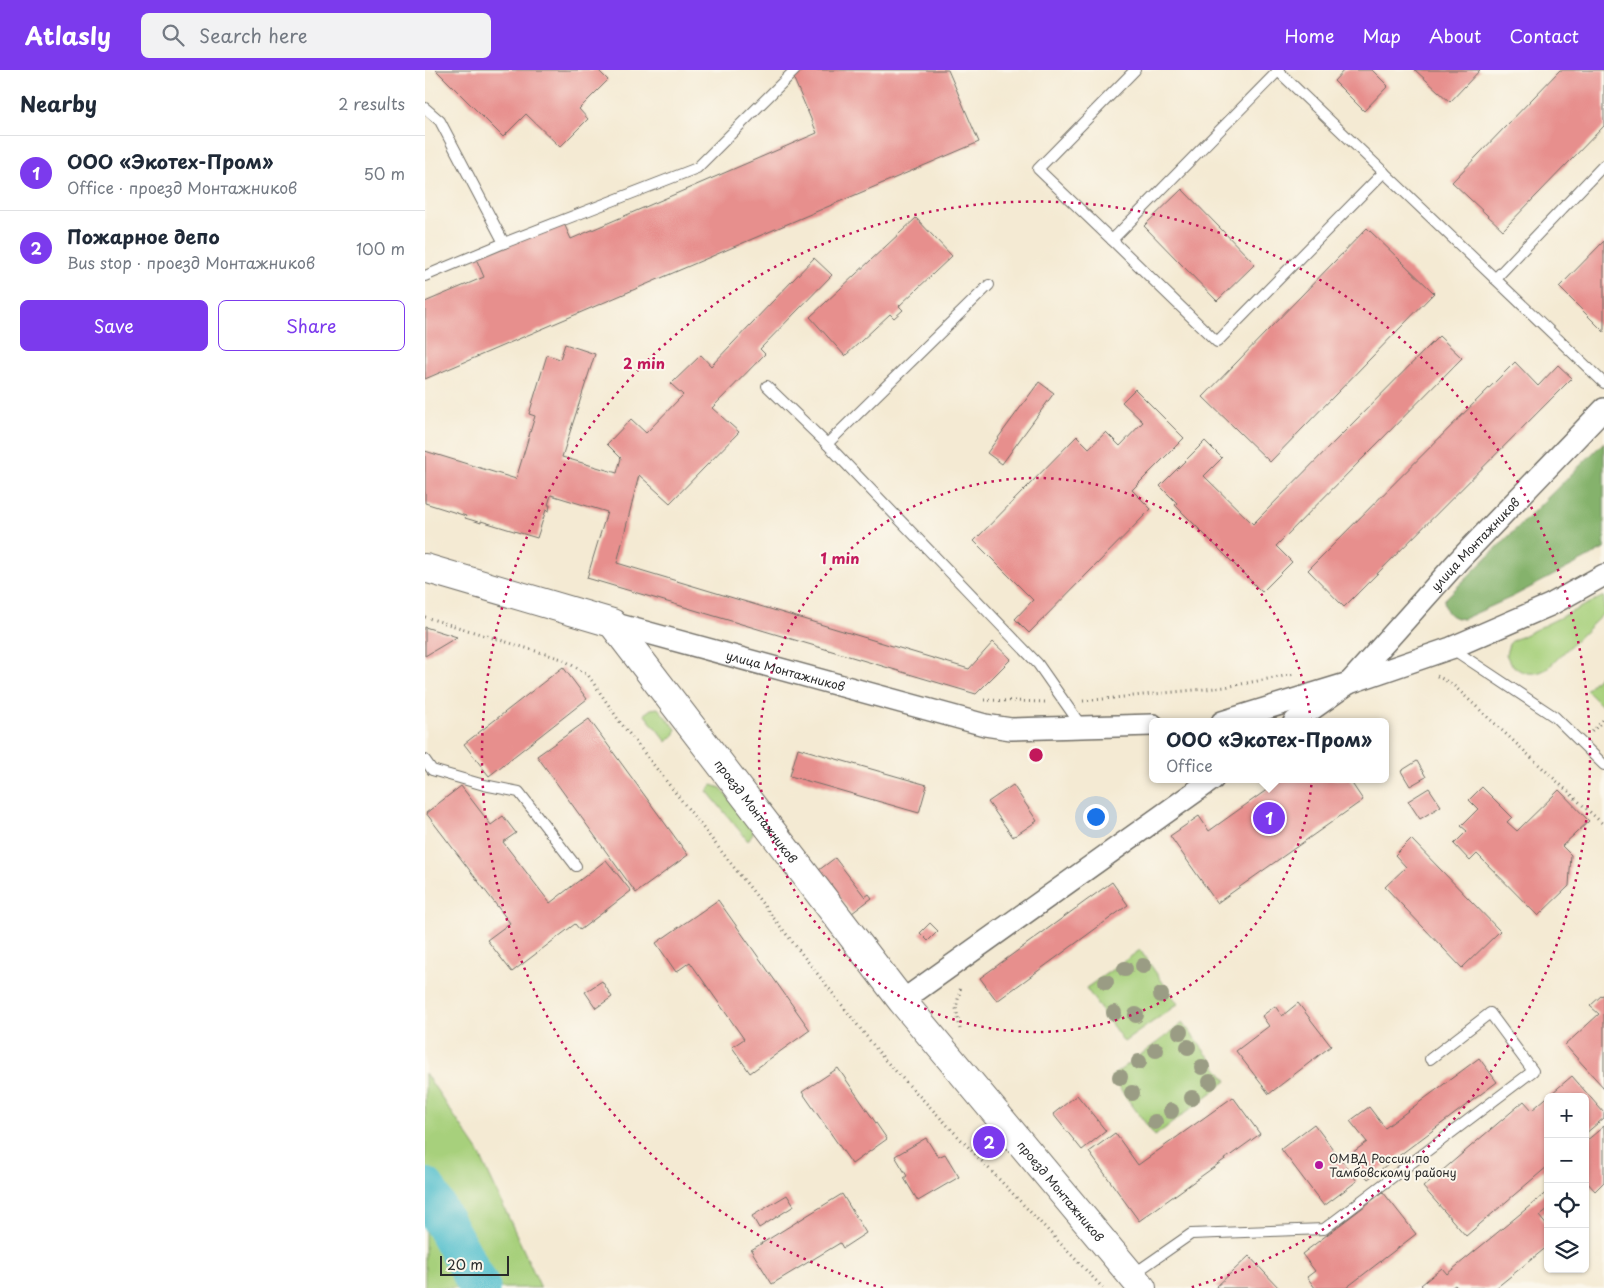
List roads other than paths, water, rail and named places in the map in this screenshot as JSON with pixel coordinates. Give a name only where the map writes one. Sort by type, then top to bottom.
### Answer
[{"type":"main road","name":"улица Монтажников","points":[[425,568],[612,623]]},
{"type":"main road","name":"проезд Монтажников","points":[[612,623],[902,1001],[1136,1282]]},
{"type":"street","name":"улица Монтажников","points":[[1349,683],[1458,561],[1604,409]]},
{"type":"street","points":[[1235,718],[1349,683],[1451,648],[1550,605],[1604,575]]},
{"type":"street","name":"улица Монтажников","points":[[612,623],[985,725],[1011,729],[1149,725]]},
{"type":"street","points":[[1300,718],[1349,683]]},
{"type":"street","points":[[902,1001],[1207,783]]},
{"type":"lane","points":[[425,276],[504,243],[697,168],[795,70]]},
{"type":"lane","points":[[1135,70],[1039,169],[1217,342],[1384,172]]},
{"type":"lane","points":[[1112,240],[1278,70],[1604,383]]},
{"type":"lane","points":[[425,108],[440,122],[504,243]]},
{"type":"lane","points":[[1495,279],[1604,165]]},
{"type":"lane","points":[[827,444],[989,285]]},
{"type":"lane","points":[[767,386],[827,444],[1037,664],[1082,728]]},
{"type":"lane","points":[[1451,648],[1555,717],[1604,764]]},
{"type":"lane","points":[[425,760],[432,770],[484,785],[519,792],[576,866]]},
{"type":"lane","points":[[1136,1282],[1191,1234],[1324,1229],[1533,1071],[1490,1014],[1430,1058]]},
{"type":"waterway","points":[[425,1188],[480,1288]]},
{"type":"place","name":"ООО «Экотех-Пром»","points":[[1269,818]]},
{"type":"place","name":"Пожарное депо","points":[[989,1142]]},
{"type":"place","name":"ОМВД России по Тамбовскому району","points":[[1319,1165]]}]
